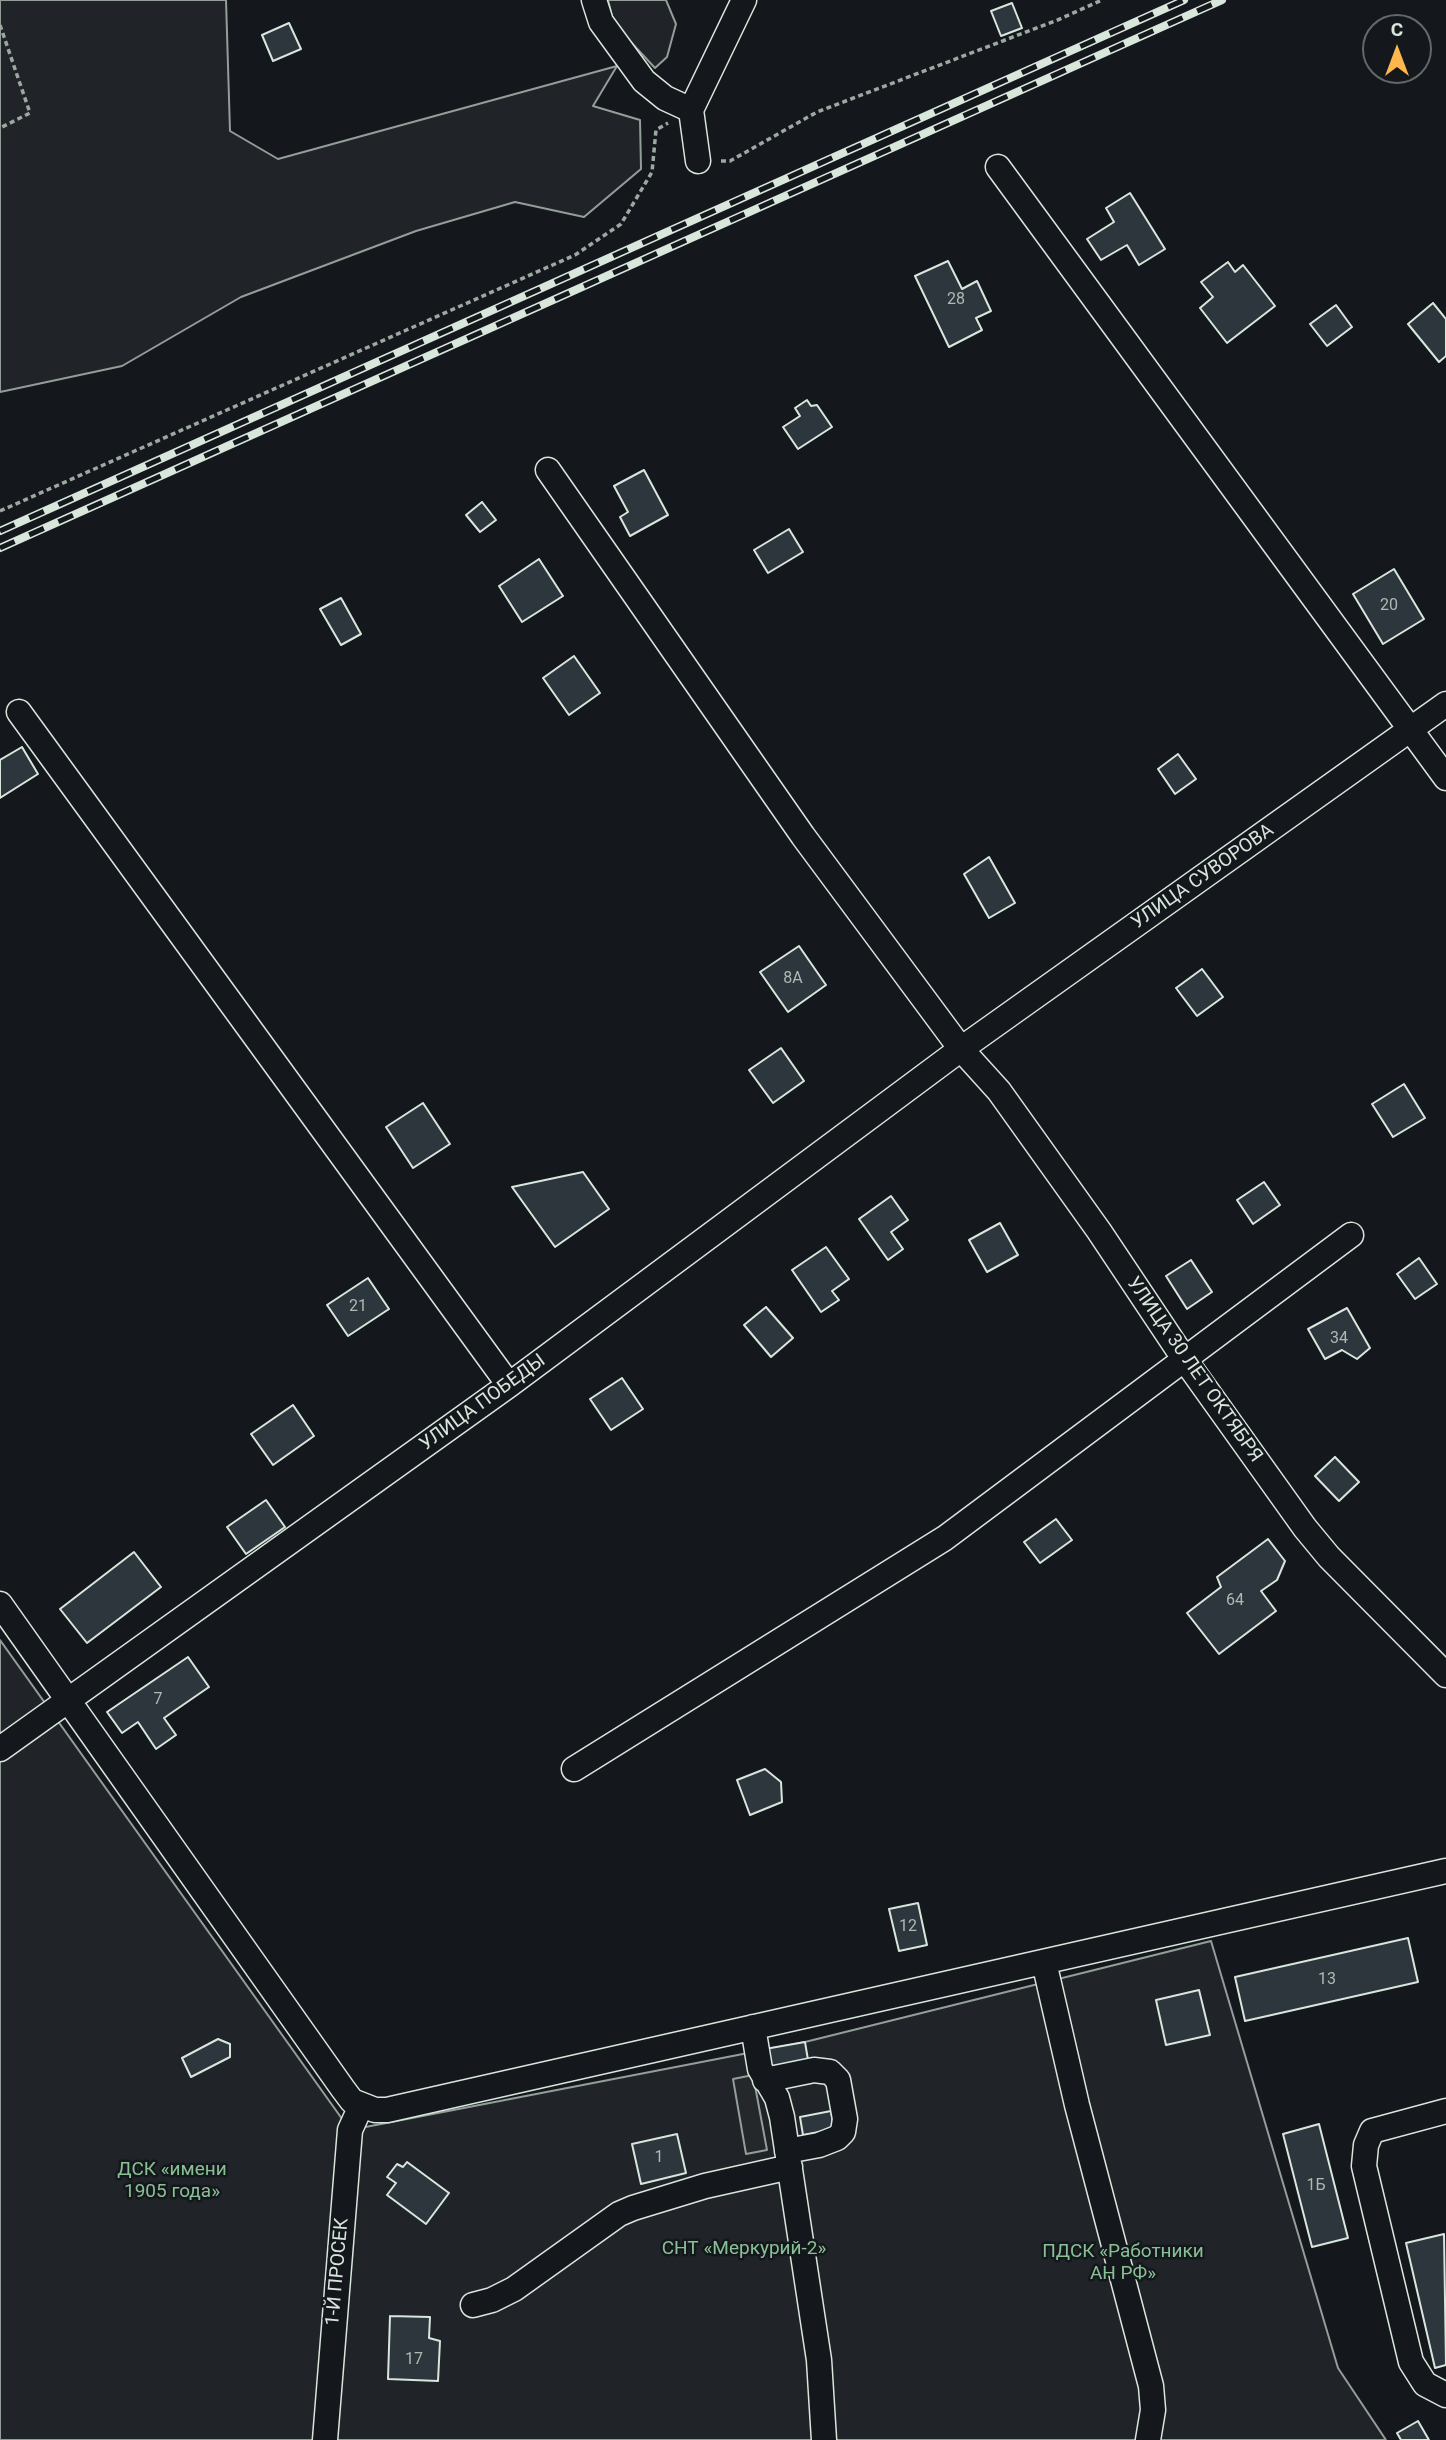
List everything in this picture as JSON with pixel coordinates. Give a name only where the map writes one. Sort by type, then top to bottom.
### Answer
[{"type":"street","points":[[594,0],[601,22],[644,81],[665,98],[691,110]]},
{"type":"street","points":[[698,161],[691,110],[744,0]]},
{"type":"street","points":[[998,167],[1446,778]]},
{"type":"street","name":"УЛИЦА 30 ЛЕТ ОКТЯБРЯ","points":[[548,470],[803,836],[961,1049],[999,1091],[1305,1528],[1329,1557],[1445,1672]]},
{"type":"street","name":"УЛИЦА СУВОРОВА","points":[[961,1049],[1446,704]]},
{"type":"street","points":[[19,712],[509,1385]]},
{"type":"street","name":"УЛИЦА ПОБЕДЫ","points":[[0,1749],[509,1385],[961,1049]]},
{"type":"street","points":[[573,1769],[945,1538],[1351,1235]]},
{"type":"street","points":[[0,1604],[343,2090],[352,2101],[361,2106],[387,2110],[755,2039],[1044,1962],[1446,1871]]},
{"type":"street","points":[[1044,1962],[1077,2105],[1151,2386],[1153,2410],[1149,2440]]},
{"type":"street","points":[[755,2039],[760,2069],[777,2098],[788,2159],[819,2360],[824,2440]]},
{"type":"street","points":[[473,2305],[492,2300],[514,2289],[619,2214],[788,2159],[837,2138],[844,2132],[845,2119],[838,2080],[830,2072],[814,2070],[765,2080]]},
{"type":"street","name":"1-Й ПРОСЕК","points":[[324,2440],[350,2130],[361,2106]]},
{"type":"street","points":[[1446,2111],[1372,2131],[1366,2145],[1364,2165],[1411,2362],[1425,2384],[1446,2395]]},
{"type":"path","points":[[698,161],[730,161],[817,112],[1060,19],[1102,0]]},
{"type":"path","points":[[0,25],[30,113],[0,128]]},
{"type":"path","points":[[0,511],[575,255],[621,224],[652,172],[656,130],[691,110]]},
{"type":"green space","points":[[0,0],[226,0],[230,131],[278,159],[617,66],[593,106],[640,120],[641,169],[584,217],[515,202],[416,231],[241,297],[122,366],[0,392]]},
{"type":"green space","points":[[608,0],[666,0],[676,24],[667,57],[655,68],[614,24]]},
{"type":"green space","points":[[0,1640],[350,2130],[805,2042],[1211,1941],[1338,2368],[1386,2440],[0,2440]]},
{"type":"shaded area","points":[[753,2075],[767,2150],[746,2154],[733,2079]]},
{"type":"building","points":[[1012,3],[1022,28],[1001,36],[991,11]]},
{"type":"building","points":[[289,23],[301,49],[273,61],[262,35]]},
{"type":"building","points":[[1130,193],[1165,249],[1139,265],[1127,245],[1101,260],[1087,239],[1114,222],[1106,208]]},
{"type":"building","points":[[948,261],[962,289],[977,281],[991,311],[976,318],[982,330],[949,347],[915,276]]},
{"type":"building","points":[[1228,262],[1235,272],[1243,265],[1275,306],[1227,343],[1200,308],[1213,297],[1201,282]]},
{"type":"building","points":[[1433,303],[1446,319],[1446,356],[1439,362],[1408,324]]},
{"type":"building","points":[[1336,305],[1352,327],[1327,346],[1310,324]]},
{"type":"building","points":[[807,400],[811,406],[817,405],[832,427],[798,449],[783,427],[800,416],[795,408]]},
{"type":"building","points":[[644,470],[668,515],[630,536],[620,517],[628,512],[614,486]]},
{"type":"building","points":[[482,502],[496,520],[480,532],[466,515]]},
{"type":"building","points":[[789,529],[803,552],[768,573],[754,550]]},
{"type":"building","points":[[539,559],[563,596],[522,622],[499,586]]},
{"type":"building","points":[[1394,569],[1424,619],[1383,644],[1353,594]]},
{"type":"building","points":[[341,598],[361,634],[341,645],[320,609]]},
{"type":"building","points":[[574,656],[600,693],[569,715],[543,678]]},
{"type":"building","points":[[22,747],[38,774],[0,798],[0,760]]},
{"type":"building","points":[[1178,754],[1196,779],[1175,794],[1158,769]]},
{"type":"building","points":[[989,857],[1015,903],[989,918],[964,874]]},
{"type":"building","points":[[799,946],[826,985],[788,1012],[760,972]]},
{"type":"building","points":[[1202,969],[1223,997],[1197,1016],[1176,988]]},
{"type":"building","points":[[781,1048],[804,1081],[773,1103],[749,1070]]},
{"type":"building","points":[[1404,1084],[1425,1118],[1393,1137],[1372,1104]]},
{"type":"building","points":[[423,1103],[450,1144],[413,1168],[386,1127]]},
{"type":"building","points":[[583,1172],[609,1209],[555,1247],[512,1187]]},
{"type":"building","points":[[1264,1182],[1280,1205],[1253,1224],[1237,1200]]},
{"type":"building","points":[[891,1196],[908,1220],[891,1232],[903,1249],[888,1260],[859,1219]]},
{"type":"building","points":[[1000,1223],[1018,1255],[987,1272],[969,1240]]},
{"type":"building","points":[[826,1247],[849,1279],[832,1291],[839,1300],[821,1312],[792,1270]]},
{"type":"building","points":[[1419,1258],[1437,1284],[1415,1299],[1397,1274]]},
{"type":"building","points":[[1191,1260],[1212,1292],[1187,1309],[1166,1276]]},
{"type":"building","points":[[368,1278],[389,1309],[348,1336],[327,1305]]},
{"type":"building","points":[[766,1307],[793,1338],[771,1357],[744,1325]]},
{"type":"building","points":[[1347,1308],[1370,1348],[1357,1359],[1342,1350],[1325,1359],[1308,1329]]},
{"type":"building","points":[[622,1378],[643,1409],[611,1430],[590,1399]]},
{"type":"building","points":[[293,1405],[314,1436],[273,1465],[251,1434]]},
{"type":"building","points":[[1335,1457],[1359,1482],[1339,1501],[1315,1476]]},
{"type":"building","points":[[266,1500],[285,1527],[246,1554],[227,1527]]},
{"type":"building","points":[[1056,1519],[1072,1540],[1040,1563],[1024,1542]]},
{"type":"building","points":[[1268,1539],[1285,1561],[1277,1580],[1261,1591],[1276,1611],[1219,1654],[1187,1613],[1221,1587],[1217,1577]]},
{"type":"building","points":[[134,1552],[161,1587],[87,1643],[60,1609]]},
{"type":"building","points":[[188,1657],[209,1687],[164,1718],[176,1735],[156,1749],[138,1722],[122,1733],[107,1712]]},
{"type":"building","points":[[765,1769],[781,1782],[782,1802],[750,1815],[737,1780]]},
{"type":"building","points":[[918,1903],[927,1945],[899,1951],[889,1909]]},
{"type":"building","points":[[1408,1938],[1418,1982],[1245,2021],[1235,1977]]},
{"type":"building","points":[[1199,1990],[1210,2035],[1166,2045],[1156,2000]]},
{"type":"building","points":[[218,2039],[230,2044],[230,2057],[191,2077],[182,2058]]},
{"type":"building","points":[[805,2042],[809,2066],[770,2073],[765,2049]]},
{"type":"building","points":[[831,2111],[834,2129],[803,2135],[800,2117]]},
{"type":"building","points":[[1319,2124],[1348,2238],[1312,2247],[1283,2134]]},
{"type":"building","points":[[677,2134],[686,2173],[641,2184],[632,2144]]},
{"type":"building","points":[[407,2162],[449,2193],[426,2224],[387,2195],[396,2183],[387,2177],[397,2164],[403,2167]]},
{"type":"building","points":[[1444,2234],[1446,2365],[1435,2368],[1406,2243]]},
{"type":"building","points":[[390,2316],[430,2317],[429,2338],[440,2341],[438,2381],[388,2379]]},
{"type":"building","points":[[1418,2421],[1429,2440],[1401,2440],[1397,2433]]},
{"type":"railway","points":[[0,531],[1184,0]]},
{"type":"railway","points":[[0,548],[1222,0]]},
{"type":"park label","name":"ДСК «имени 1905 года»","points":[[172,2181]]},
{"type":"park label","name":"СНТ «Меркурий-2»","points":[[744,2249]]},
{"type":"park label","name":"ПДСК «Работники АН РФ»","points":[[1123,2263]]}]
